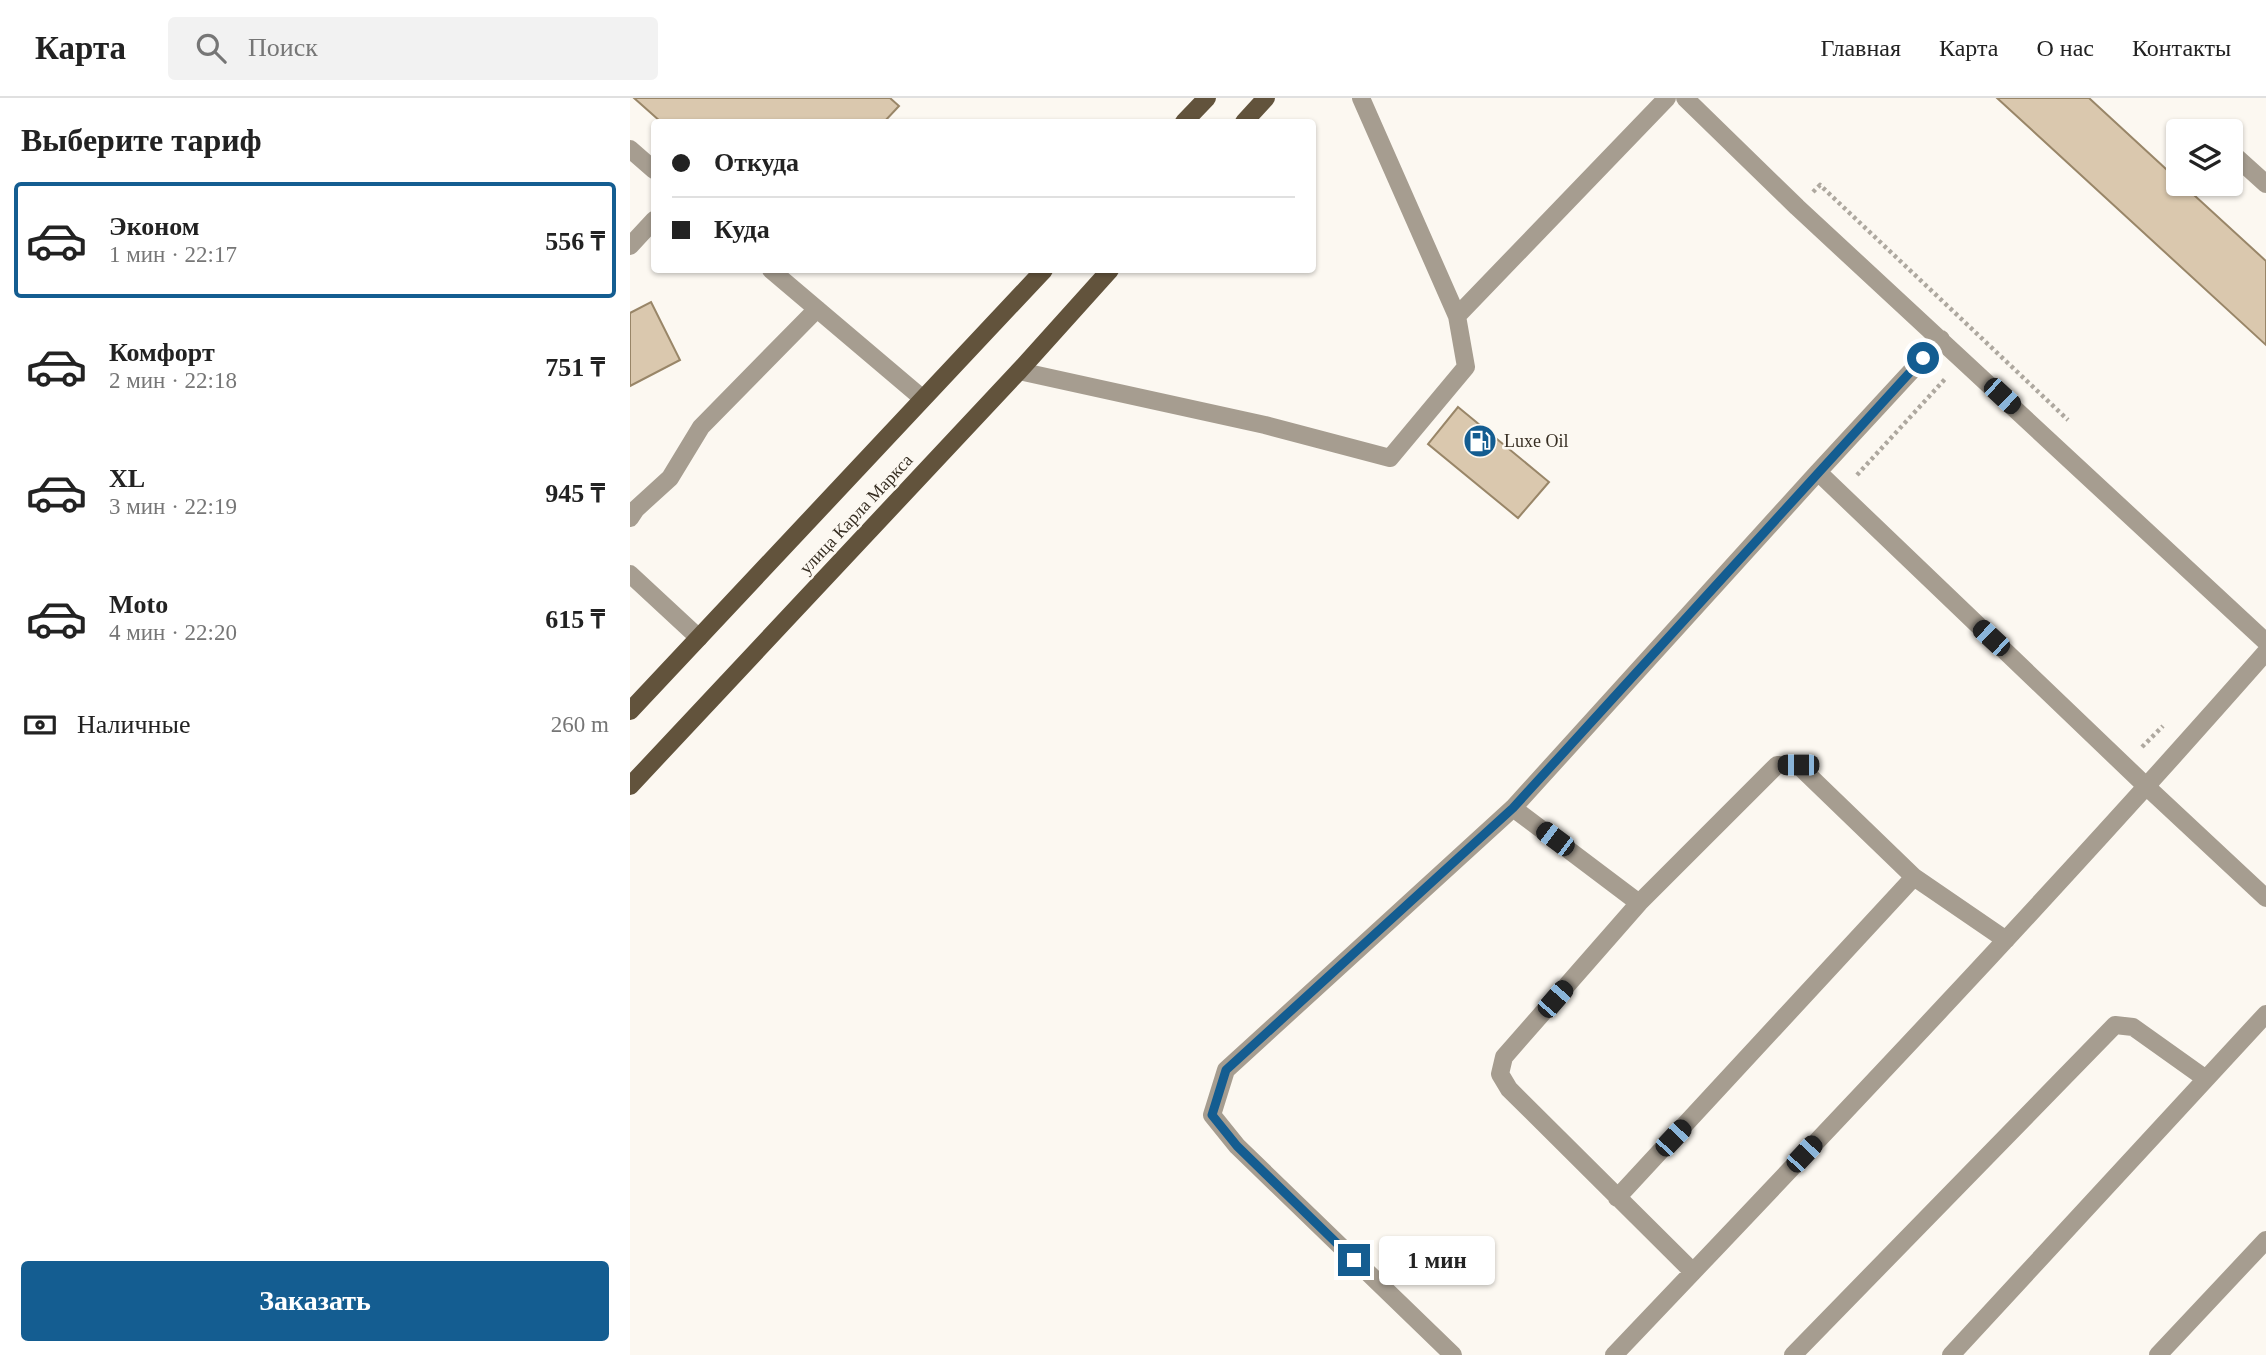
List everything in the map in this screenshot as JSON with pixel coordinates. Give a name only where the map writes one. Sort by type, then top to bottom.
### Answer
[{"type":"main road","points":[[1187,119],[1208,98]]},
{"type":"main road","points":[[1247,119],[1266,98]]},
{"type":"main road","name":"улица Карла Маркса","points":[[630,711],[1041,273]]},
{"type":"main road","name":"улица Карла Маркса","points":[[630,786],[1108,273]]},
{"type":"street","points":[[1019,371],[1265,425],[1390,458],[1466,367],[1457,316],[1361,98]]},
{"type":"street","points":[[1457,316],[1667,98]]},
{"type":"street","points":[[1685,98],[1797,207],[2266,642]]},
{"type":"street","points":[[630,149],[651,167]]},
{"type":"street","points":[[2243,163],[2266,184]]},
{"type":"street","points":[[630,246],[651,223]]},
{"type":"street","points":[[775,273],[922,398]]},
{"type":"street","points":[[630,518],[636,509],[670,478],[701,427],[817,309]]},
{"type":"street","points":[[1453,1355],[1237,1146],[1212,1115],[1226,1070],[1513,808],[1941,339]]},
{"type":"street","points":[[1818,472],[2266,898]]},
{"type":"street","points":[[630,574],[699,638]]},
{"type":"street","points":[[1614,1355],[2006,940],[2147,787],[2266,652]]},
{"type":"street","points":[[1693,1272],[1509,1089],[1500,1074],[1504,1057],[1639,903],[1777,765],[1798,765],[1914,877],[2006,940]]},
{"type":"street","points":[[1513,808],[1639,903]]},
{"type":"street","points":[[1617,1198],[1914,877]]},
{"type":"street","points":[[1951,1355],[2266,1014]]},
{"type":"street","points":[[1793,1355],[2115,1025],[2133,1027],[2206,1079]]},
{"type":"street","points":[[2158,1355],[2266,1240]]},
{"type":"path","points":[[1839,493],[1963,360]]},
{"type":"building","points":[[634,98],[890,98],[899,106],[887,119],[658,119]]},
{"type":"building","points":[[1997,98],[2089,98],[2166,169],[2166,196],[2195,196],[2266,261],[2266,345]]},
{"type":"building","points":[[651,302],[680,360],[630,386],[630,313]]},
{"type":"building","points":[[1458,407],[1549,482],[1518,518],[1428,444]]},
{"type":"place","name":"Luxe Oil","points":[[1480,441]]},
{"type":"route","points":[[1354,1260],[1237,1146],[1212,1115],[1226,1070],[1513,808],[1923,358]]}]
